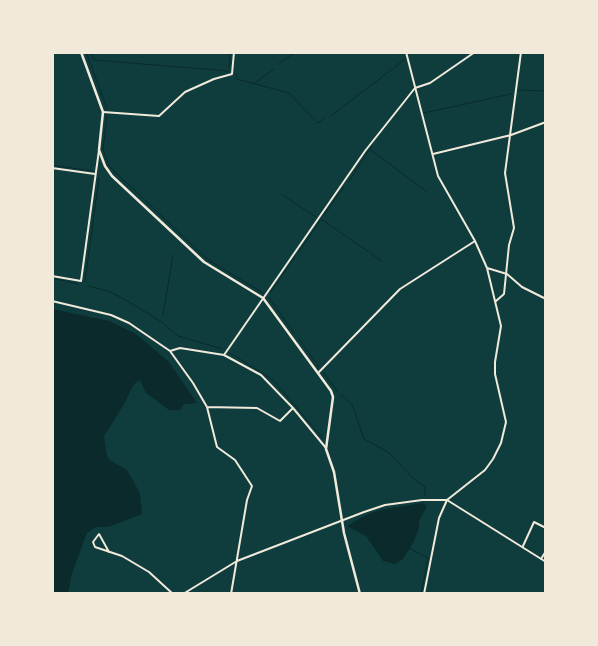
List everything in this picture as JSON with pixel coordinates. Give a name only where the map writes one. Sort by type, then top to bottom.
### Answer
[{"type":"street","points":[[52,276],[81,281],[96,174],[103,112],[81,52]]},
{"type":"street","points":[[103,112],[159,116],[185,92],[214,79],[232,74],[234,52]]},
{"type":"street","points":[[406,52],[432,154],[444,188],[475,241],[487,268],[496,301],[501,326],[495,374],[504,405],[505,430],[497,451],[484,470],[447,500],[439,518],[424,594]]},
{"type":"street","points":[[224,355],[365,151],[415,88],[430,83],[475,52]]},
{"type":"street","points":[[496,301],[504,294],[508,274],[508,254],[514,228],[506,173],[521,52]]},
{"type":"street","points":[[432,154],[511,136],[546,122]]},
{"type":"street","points":[[99,150],[105,166],[112,176],[204,262],[263,298],[319,372],[333,397],[326,449]]},
{"type":"street","points":[[52,168],[96,174]]},
{"type":"street","points":[[319,372],[400,289],[475,241]]},
{"type":"street","points":[[487,268],[508,274],[522,287],[546,299]]},
{"type":"street","points":[[52,301],[86,308],[123,320],[144,332],[170,351],[207,407],[217,448],[235,460],[252,486],[247,500],[231,594]]},
{"type":"street","points":[[170,351],[180,348],[224,355],[268,381],[326,449],[334,472],[342,522],[360,594]]},
{"type":"street","points":[[207,407],[257,408],[280,420],[293,408]]},
{"type":"street","points":[[184,594],[237,561],[385,505],[422,500],[447,500],[546,562]]},
{"type":"street","points":[[522,547],[534,522],[546,528]]},
{"type":"street","points":[[109,552],[99,534],[93,542],[95,547],[149,572],[173,594]]},
{"type":"street","points":[[541,559],[546,551]]},
{"type":"water","points":[[52,309],[109,321],[136,334],[169,362],[197,403],[184,404],[180,410],[169,410],[146,393],[140,380],[134,384],[104,436],[107,456],[111,461],[127,470],[140,493],[142,514],[108,527],[96,527],[87,533],[72,573],[68,593],[53,593]]},
{"type":"water","points":[[422,503],[427,506],[419,521],[419,528],[414,541],[403,559],[395,564],[383,561],[366,536],[347,526],[366,515],[380,510]]},
{"type":"waterway","points":[[86,52],[107,108]]},
{"type":"waterway","points":[[90,52],[94,60],[228,71]]},
{"type":"waterway","points":[[229,68],[230,52]]},
{"type":"waterway","points":[[279,64],[295,52]]},
{"type":"waterway","points":[[332,115],[404,60]]},
{"type":"waterway","points":[[255,83],[274,69]]},
{"type":"waterway","points":[[236,74],[237,79],[289,93],[318,123],[324,118]]},
{"type":"waterway","points":[[517,90],[546,91]]},
{"type":"waterway","points":[[424,113],[511,94]]},
{"type":"waterway","points":[[107,115],[103,149],[109,166],[207,259],[263,293]]},
{"type":"waterway","points":[[349,181],[371,147]]},
{"type":"waterway","points":[[371,150],[427,192]]},
{"type":"waterway","points":[[52,165],[92,171]]},
{"type":"waterway","points":[[85,281],[99,178]]},
{"type":"waterway","points":[[323,216],[344,187]]},
{"type":"waterway","points":[[283,195],[316,217]]},
{"type":"waterway","points":[[298,253],[321,219],[382,261]]},
{"type":"waterway","points":[[163,315],[173,255]]},
{"type":"waterway","points":[[270,293],[295,257]]},
{"type":"waterway","points":[[52,278],[78,284]]},
{"type":"waterway","points":[[88,286],[108,291],[124,299],[160,321],[178,336],[222,349]]},
{"type":"waterway","points":[[269,298],[294,333]]},
{"type":"waterway","points":[[299,339],[319,367]]},
{"type":"waterway","points":[[230,353],[273,380],[322,437]]},
{"type":"waterway","points":[[323,372],[338,392]]},
{"type":"waterway","points":[[341,395],[352,404],[364,439],[388,452],[414,479],[425,487],[425,496]]},
{"type":"waterway","points":[[409,548],[428,558],[421,594]]}]
